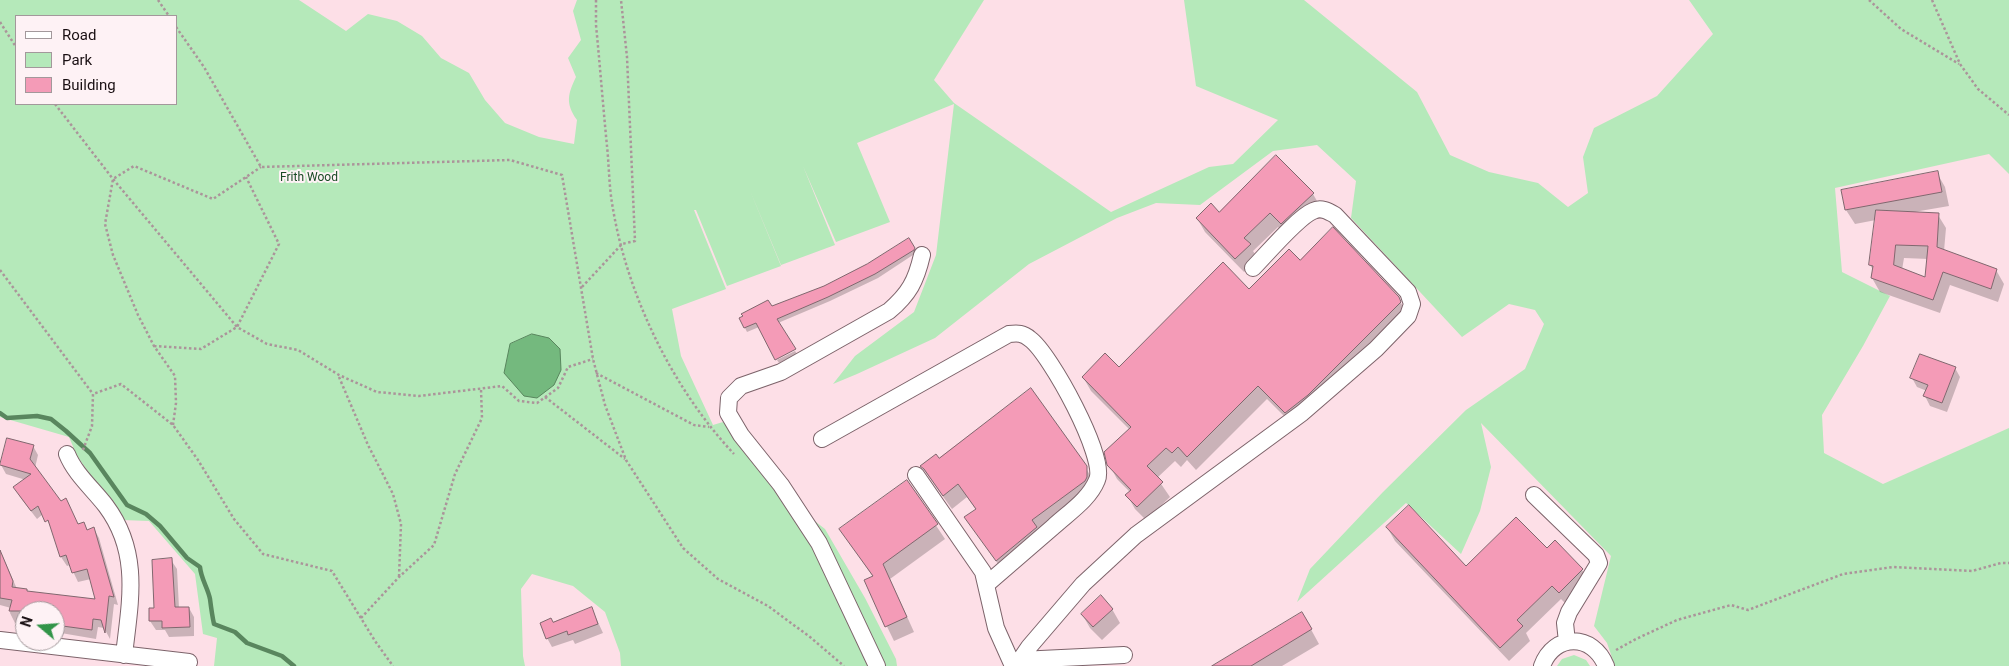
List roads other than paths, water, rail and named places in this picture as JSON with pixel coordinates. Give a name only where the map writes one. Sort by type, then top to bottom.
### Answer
[{"type":"street","points":[[1016,664],[1096,571],[1136,535],[1302,413],[1376,349],[1408,316],[1412,304],[1408,292],[1336,215],[1324,209],[1314,210],[1297,223],[1253,268]]},
{"type":"street","points":[[877,666],[819,544],[781,485],[741,435],[728,413],[729,398],[741,386],[781,372],[890,311],[904,298],[917,277],[922,255]]},
{"type":"street","points":[[822,439],[1009,334],[1021,333],[1032,340],[1041,350],[1069,392],[1096,458],[1098,479],[1085,499],[987,584]]},
{"type":"street","points":[[70,460],[107,507],[118,525],[126,546],[131,566],[131,587],[124,655]]},
{"type":"street","points":[[916,475],[983,572],[996,628],[1016,664]]},
{"type":"street","points":[[1534,495],[1596,555],[1599,563],[1569,612],[1566,623],[1567,642]]},
{"type":"street","points":[[0,640],[124,655],[189,660]]},
{"type":"street","points":[[1542,666],[1546,655],[1554,648],[1567,642],[1584,643],[1593,648],[1604,662]]},
{"type":"street","points":[[1016,664],[1124,655]]},
{"type":"waterway","points":[[0,413],[7,418],[37,416],[51,419],[66,431],[90,453],[127,505],[146,514],[160,526],[187,558],[200,567],[209,595],[214,624],[235,632],[247,643],[282,656],[294,666]]},
{"type":"park label","name":"Frith Wood","points":[[309,178]]}]
